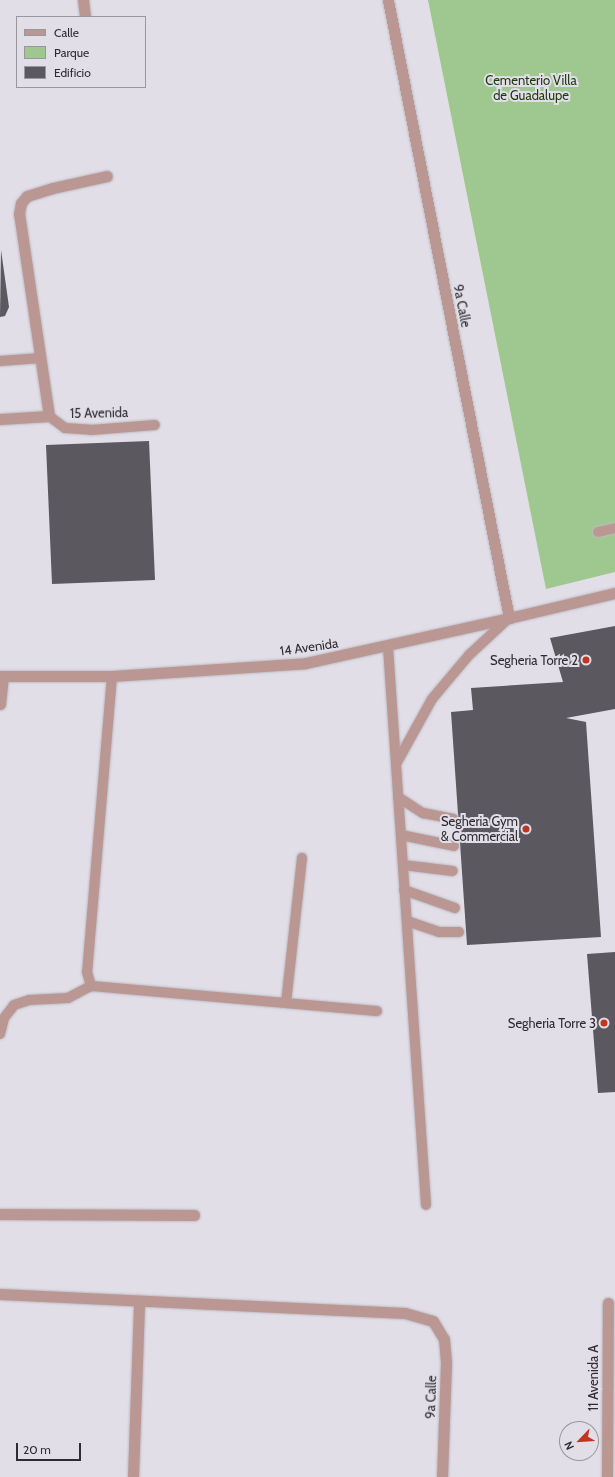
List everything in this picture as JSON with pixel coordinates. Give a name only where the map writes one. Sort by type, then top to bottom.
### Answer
[{"type":"street","points":[[83,0],[85,16]]},
{"type":"street","name":"9a Calle","points":[[388,0],[509,618]]},
{"type":"street","points":[[0,419],[49,416],[19,214],[21,203],[27,196],[53,188],[107,176]]},
{"type":"street","name":"14 Avenida","points":[[1,676],[112,676],[306,663],[388,647],[615,593]]},
{"type":"street","points":[[0,704],[1,676]]},
{"type":"street","points":[[0,1214],[194,1215]]},
{"type":"street","points":[[0,1294],[139,1302],[133,1477]]},
{"type":"street","name":"9a Calle","points":[[139,1302],[405,1313],[434,1320],[444,1339],[446,1357],[442,1477]]},
{"type":"street","name":"11 Avenida A","points":[[607,1477],[608,1303]]},
{"type":"lane","points":[[0,361],[41,358]]},
{"type":"lane","name":"15 Avenida","points":[[49,416],[65,428],[90,430],[155,425]]},
{"type":"lane","points":[[598,532],[615,528]]},
{"type":"lane","points":[[396,764],[432,699],[469,655],[509,618]]},
{"type":"lane","points":[[388,647],[426,1205]]},
{"type":"lane","points":[[91,986],[87,972],[112,676]]},
{"type":"lane","points":[[398,797],[423,813],[453,819]]},
{"type":"lane","points":[[401,835],[454,846]]},
{"type":"lane","points":[[286,1003],[302,858]]},
{"type":"lane","points":[[402,865],[453,871]]},
{"type":"lane","points":[[404,890],[455,908]]},
{"type":"lane","points":[[406,921],[439,932],[459,932]]},
{"type":"lane","points":[[0,1034],[4,1018],[14,1005],[29,1000],[68,998],[91,986],[377,1011]]},
{"type":"green space","name":"Cementerio Villa de Guadalupe","points":[[428,0],[615,0],[615,572],[546,589]]},
{"type":"building","points":[[1,250],[9,307],[5,316],[0,317]]},
{"type":"building","points":[[149,441],[155,580],[52,584],[46,445]]},
{"type":"building","name":"Segheria Gym & Commercial","points":[[615,626],[615,709],[566,718],[586,722],[601,937],[467,945],[451,712],[473,710],[471,688],[563,682],[550,638]]},
{"type":"building","name":"Segheria Torre 3","points":[[615,952],[615,1092],[598,1093],[587,954]]},
{"type":"place","name":"Segheria Torre 2","points":[[586,660]]},
{"type":"place","name":"Segheria Gym & Commercial","points":[[526,829]]},
{"type":"place","name":"Segheria Torre 3","points":[[604,1023]]}]
